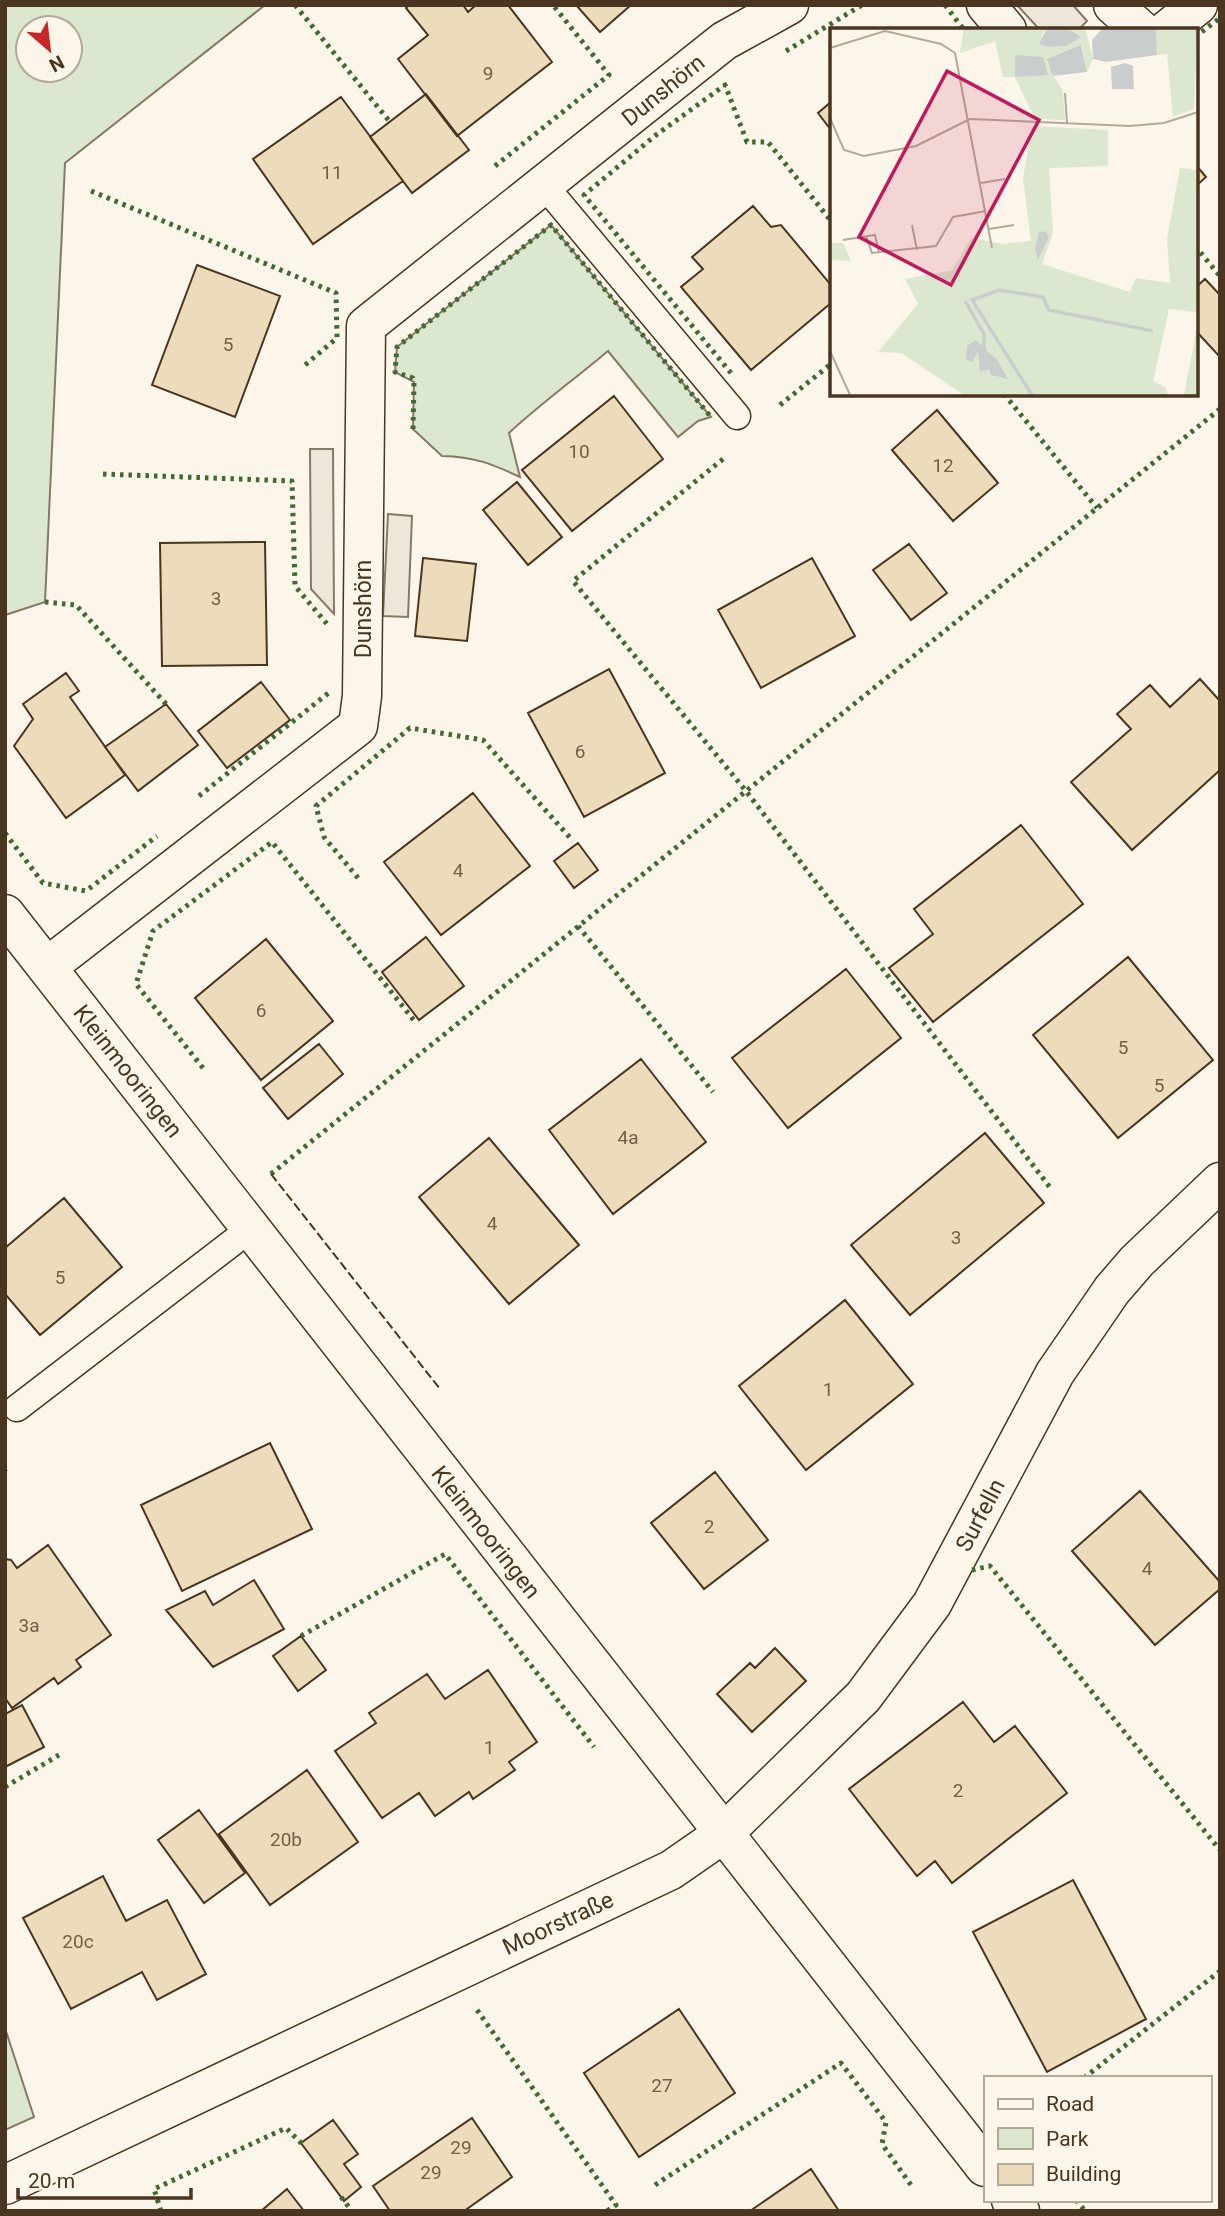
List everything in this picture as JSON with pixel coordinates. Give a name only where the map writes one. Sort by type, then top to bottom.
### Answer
[{"type":"street","name":"Dunshörn","points":[[47,967],[358,726],[362,696],[366,326],[724,41],[789,5]]},
{"type":"street","points":[[986,5],[1005,28]]},
{"type":"street","points":[[1113,5],[1139,28]]},
{"type":"street","points":[[1169,28],[1198,5]]},
{"type":"street","name":"Kleinmooringen","points":[[5,914],[723,1834]]},
{"type":"street","name":"Surfelln","points":[[723,1834],[863,1697],[932,1604],[1055,1373],[1112,1290],[1137,1261],[1220,1182]]},
{"type":"street","points":[[723,1834],[984,2166]]},
{"type":"street","name":"Moorstraße","points":[[5,2185],[671,1870],[723,1834]]},
{"type":"lane","points":[[544,185],[737,416]]},
{"type":"lane","points":[[17,1408],[250,1229]]},
{"type":"green space","points":[[5,5],[265,5],[65,163],[45,602],[5,615]]},
{"type":"green space","points":[[551,225],[711,417],[698,421],[678,437],[608,351],[509,433],[520,477],[482,462],[442,456],[413,429],[414,382],[395,372],[397,347]]},
{"type":"green space","points":[[5,2028],[34,2117],[5,2130]]},
{"type":"shaded area","points":[[1017,5],[1073,5],[1087,21],[1080,28],[1038,28]]},
{"type":"shaded area","points":[[310,449],[333,449],[334,614],[311,589]]},
{"type":"shaded area","points":[[388,514],[412,516],[408,617],[383,616]]},
{"type":"building","points":[[409,5],[463,5],[468,12],[476,5],[508,5],[552,62],[457,136],[398,59],[428,35],[406,8]]},
{"type":"building","points":[[576,5],[631,5],[600,32]]},
{"type":"building","points":[[426,94],[469,150],[412,193],[370,137]]},
{"type":"building","points":[[341,97],[403,181],[313,244],[253,159]]},
{"type":"building","points":[[830,103],[830,129],[818,113]]},
{"type":"building","points":[[1197,166],[1206,177],[1197,185]]},
{"type":"building","points":[[753,206],[771,227],[781,225],[830,284],[830,304],[751,370],[681,287],[703,269],[692,257]]},
{"type":"building","points":[[197,265],[280,296],[235,417],[152,385]]},
{"type":"building","points":[[1205,279],[1220,295],[1220,357],[1197,332],[1197,286]]},
{"type":"building","points":[[614,396],[663,459],[572,531],[522,470]]},
{"type":"building","points":[[937,410],[998,483],[953,521],[892,450]]},
{"type":"building","points":[[517,482],[562,537],[528,565],[483,510]]},
{"type":"building","points":[[265,542],[267,665],[162,666],[160,543]]},
{"type":"building","points":[[909,544],[947,593],[911,620],[873,570]]},
{"type":"building","points":[[423,558],[476,564],[467,641],[415,636]]},
{"type":"building","points":[[812,558],[855,636],[761,688],[718,610]]},
{"type":"building","points":[[609,669],[665,773],[584,817],[528,713]]},
{"type":"building","points":[[66,673],[79,691],[70,697],[125,775],[66,818],[14,746],[33,719],[23,704]]},
{"type":"building","points":[[1200,679],[1220,701],[1220,770],[1132,850],[1071,782],[1131,729],[1117,714],[1150,685],[1170,707]]},
{"type":"building","points":[[261,682],[290,720],[227,768],[198,731]]},
{"type":"building","points":[[166,704],[198,745],[138,791],[105,747]]},
{"type":"building","points":[[473,793],[530,866],[441,935],[384,862]]},
{"type":"building","points":[[1021,825],[1083,904],[933,1022],[889,968],[933,934],[914,909]]},
{"type":"building","points":[[578,843],[598,870],[574,888],[554,861]]},
{"type":"building","points":[[426,937],[464,986],[419,1020],[382,972]]},
{"type":"building","points":[[266,939],[333,1021],[261,1080],[195,998]]},
{"type":"building","points":[[1128,957],[1213,1060],[1118,1138],[1033,1035]]},
{"type":"building","points":[[846,969],[901,1038],[788,1128],[732,1058]]},
{"type":"building","points":[[319,1044],[343,1074],[288,1119],[263,1088]]},
{"type":"building","points":[[641,1059],[706,1142],[613,1214],[549,1130]]},
{"type":"building","points":[[985,1133],[1044,1203],[910,1315],[851,1245]]},
{"type":"building","points":[[489,1138],[579,1245],[509,1304],[419,1197]]},
{"type":"building","points":[[64,1198],[122,1267],[40,1335],[5,1294],[5,1248]]},
{"type":"building","points":[[845,1300],[913,1384],[806,1470],[739,1386]]},
{"type":"building","points":[[270,1443],[312,1529],[182,1591],[141,1505]]},
{"type":"building","points":[[715,1472],[768,1540],[704,1589],[651,1523]]},
{"type":"building","points":[[1140,1491],[1220,1582],[1220,1589],[1155,1645],[1072,1551]]},
{"type":"building","points":[[48,1545],[111,1635],[76,1660],[81,1667],[58,1684],[54,1678],[12,1708],[5,1698],[5,1559],[11,1560],[17,1568]]},
{"type":"building","points":[[254,1580],[284,1629],[213,1667],[166,1610],[205,1591],[213,1605]]},
{"type":"building","points":[[301,1636],[326,1670],[298,1691],[273,1656]]},
{"type":"building","points":[[775,1648],[806,1681],[752,1732],[717,1694],[750,1663],[755,1668]]},
{"type":"building","points":[[488,1670],[537,1742],[509,1762],[515,1770],[473,1799],[469,1792],[435,1816],[419,1793],[382,1818],[335,1751],[376,1723],[369,1713],[427,1674],[445,1699]]},
{"type":"building","points":[[963,1702],[994,1742],[1015,1726],[1067,1793],[952,1883],[935,1861],[917,1876],[849,1789]]},
{"type":"building","points":[[22,1705],[44,1747],[5,1767],[5,1714]]},
{"type":"building","points":[[307,1770],[358,1842],[270,1905],[219,1834]]},
{"type":"building","points":[[199,1810],[245,1873],[204,1903],[158,1840]]},
{"type":"building","points":[[103,1876],[126,1921],[167,1900],[206,1974],[157,2000],[142,1972],[71,2009],[23,1918]]},
{"type":"building","points":[[1073,1880],[1146,2019],[1047,2072],[973,1932]]},
{"type":"building","points":[[679,2009],[735,2093],[639,2157],[584,2073]]},
{"type":"building","points":[[472,2118],[512,2177],[464,2211],[390,2211],[373,2186]]},
{"type":"building","points":[[333,2120],[358,2154],[344,2164],[361,2187],[344,2201],[301,2143]]},
{"type":"building","points":[[811,2169],[839,2211],[750,2211]]},
{"type":"building","points":[[287,2189],[304,2211],[261,2211]]},
{"type":"hedge","points":[[295,5],[390,122]]},
{"type":"hedge","points":[[495,166],[609,75],[553,5]]},
{"type":"hedge","points":[[786,51],[862,5]]},
{"type":"hedge","points":[[945,5],[962,28]]},
{"type":"hedge","points":[[1197,35],[1220,18]]},
{"type":"hedge","points":[[731,373],[584,195],[656,135],[725,85],[747,142],[768,142],[830,220]]},
{"type":"hedge","points":[[91,191],[336,293],[337,338],[305,365]]},
{"type":"hedge","points":[[413,429],[414,382],[413,378],[395,372],[397,347],[551,225],[711,417]]},
{"type":"hedge","points":[[1197,248],[1220,276]]},
{"type":"hedge","points":[[780,405],[830,365]]},
{"type":"hedge","points":[[1006,396],[1097,508]]},
{"type":"hedge","points":[[271,1174],[1220,409]]},
{"type":"hedge","points":[[723,459],[573,581],[746,791],[1052,1190]]},
{"type":"hedge","points":[[103,474],[292,481],[295,586],[327,624]]},
{"type":"hedge","points":[[45,602],[76,605],[166,704]]},
{"type":"hedge","points":[[199,796],[331,691]]},
{"type":"hedge","points":[[358,878],[324,837],[316,806],[410,728],[483,740],[573,841]]},
{"type":"hedge","points":[[5,833],[43,883],[86,891],[157,836]]},
{"type":"hedge","points":[[203,1068],[136,984],[153,931],[272,842],[416,1023]]},
{"type":"hedge","points":[[578,926],[713,1092]]},
{"type":"hedge","points":[[301,1636],[445,1554],[594,1747]]},
{"type":"hedge","points":[[972,1570],[990,1566],[1220,1850]]},
{"type":"hedge","points":[[5,1787],[59,1755]]},
{"type":"hedge","points":[[1087,2076],[1220,1971]]},
{"type":"hedge","points":[[477,2010],[616,2205],[607,2211]]},
{"type":"hedge","points":[[655,2185],[841,2063],[886,2122],[882,2144],[913,2188]]},
{"type":"hedge","points":[[161,2211],[154,2189],[286,2128],[304,2146]]},
{"type":"hedge","points":[[341,2197],[352,2211]]},
{"type":"hedge","points":[[1078,2202],[1085,2211]]},
{"type":"fence","points":[[271,1174],[440,1389]]}]
